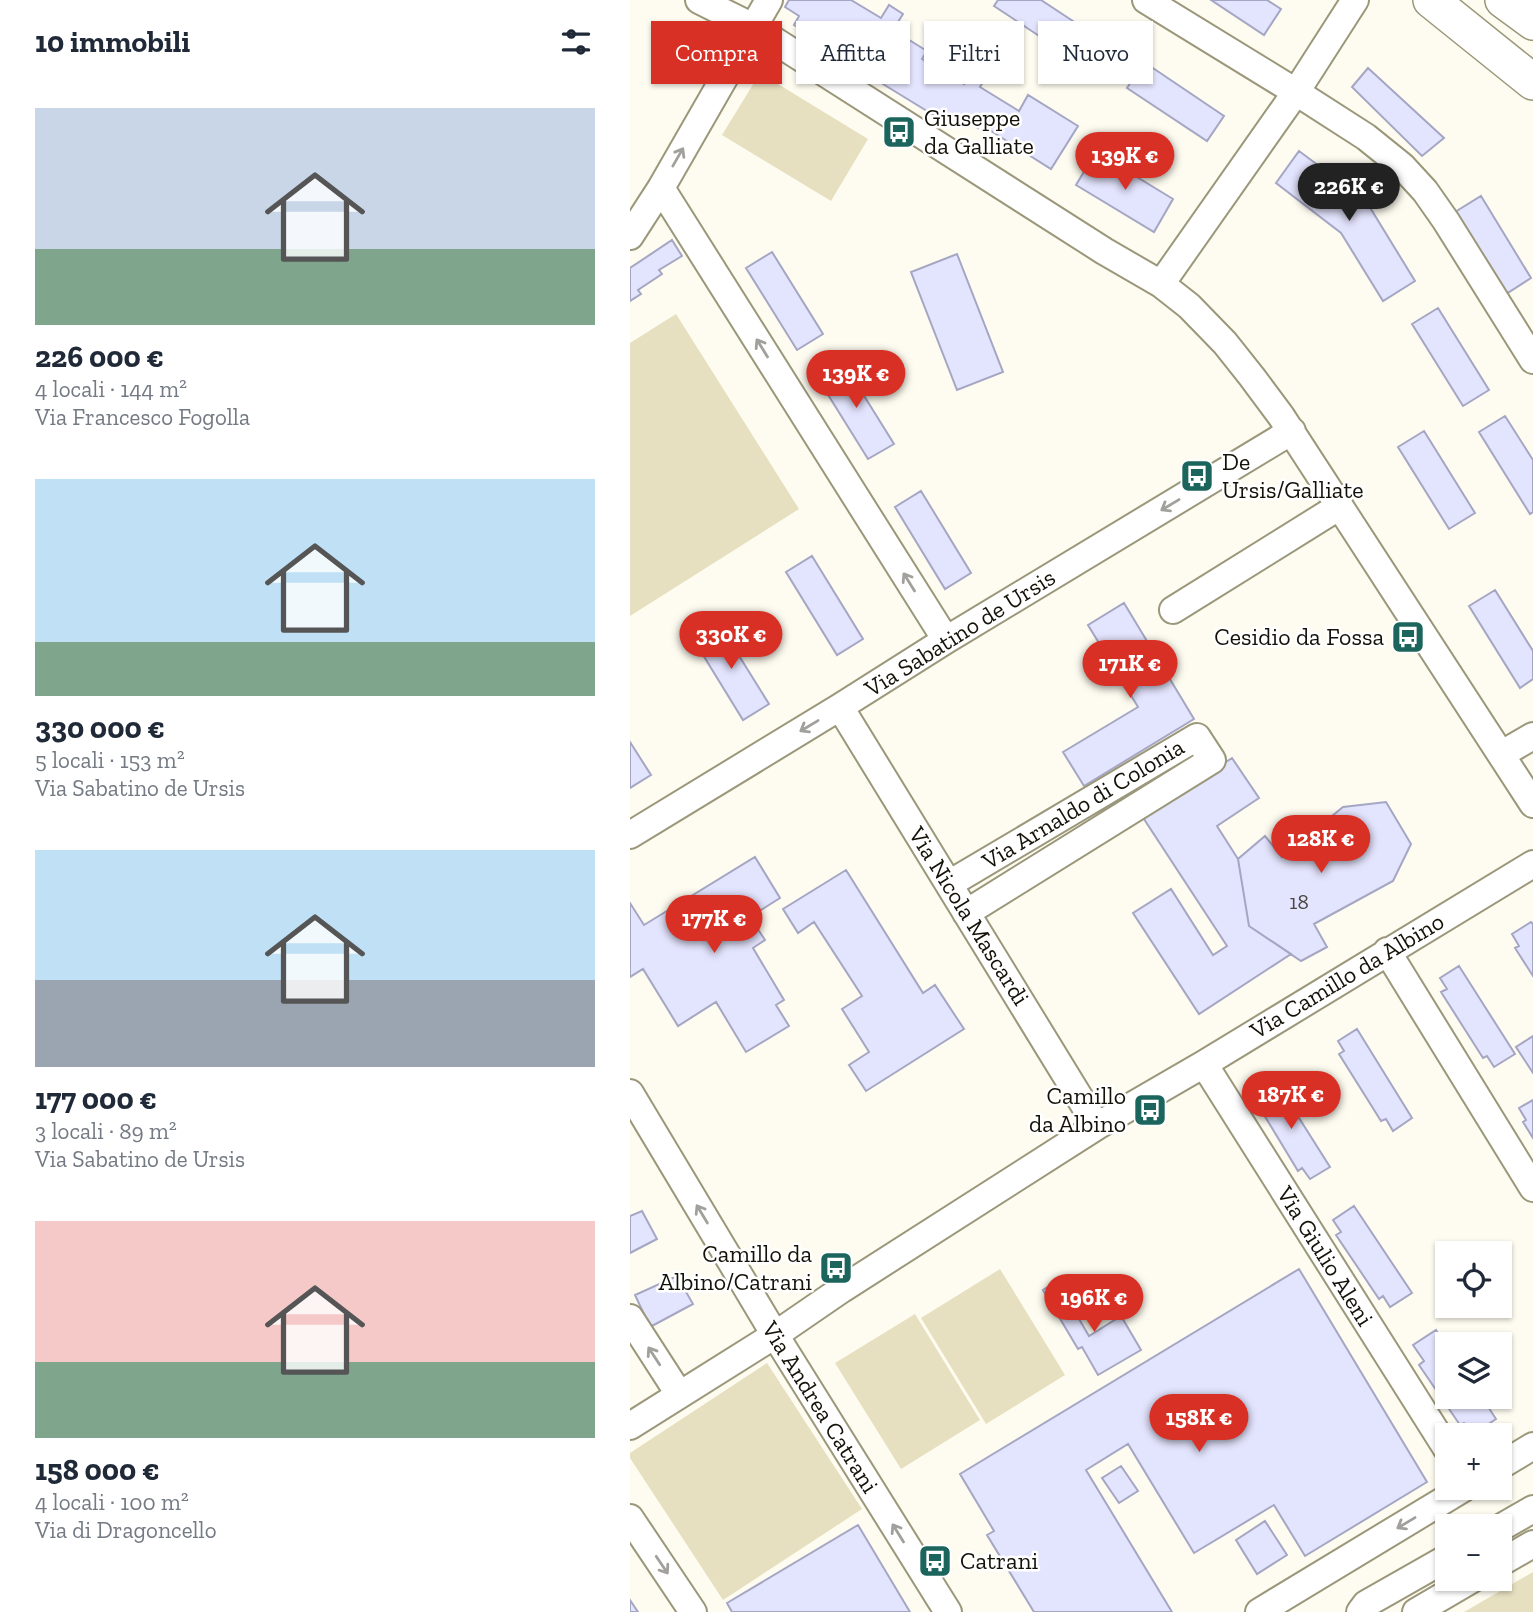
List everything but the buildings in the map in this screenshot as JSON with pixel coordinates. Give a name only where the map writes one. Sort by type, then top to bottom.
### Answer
[{"type":"main road","points":[[1431,0],[1533,82]]},
{"type":"main road","points":[[1503,0],[1533,22]]},
{"type":"street","points":[[698,0],[741,21]]},
{"type":"street","points":[[757,21],[769,0]]},
{"type":"street","points":[[1146,0],[1296,92],[1396,160],[1433,202],[1533,360]]},
{"type":"street","points":[[1161,284],[1296,92],[1355,0]]},
{"type":"street","points":[[782,45],[1161,284],[1189,306],[1225,343],[1292,431],[1533,804]]},
{"type":"street","points":[[630,236],[661,188],[720,84]]},
{"type":"street","points":[[661,188],[946,640]]},
{"type":"street","name":"Via Sabatino de Ursis","points":[[630,835],[1292,431]]},
{"type":"street","points":[[1173,610],[1340,506]]},
{"type":"street","name":"Via Nicola Mascardi","points":[[840,707],[1097,1126]]},
{"type":"street","points":[[1502,754],[1533,736]]},
{"type":"street","name":"Via Arnaldo di Colonia","points":[[949,884],[1197,737],[1212,760],[966,912]]},
{"type":"street","name":"Via Camillo da Albino","points":[[630,1426],[1097,1126],[1533,864]]},
{"type":"street","points":[[1387,951],[1533,1188]]},
{"type":"street","name":"Via Giulio Aleni","points":[[1203,1064],[1435,1430]]},
{"type":"street","name":"Via Andrea Catrani","points":[[630,1093],[775,1335],[948,1612]]},
{"type":"street","points":[[630,1318],[679,1394]]},
{"type":"street","points":[[1512,1459],[1533,1446]]},
{"type":"street","points":[[1259,1612],[1444,1500]]},
{"type":"street","points":[[1512,1521],[1533,1509]]},
{"type":"street","points":[[630,1518],[693,1612]]},
{"type":"street","points":[[1512,1556],[1533,1544]]},
{"type":"street","points":[[1360,1612],[1366,1604],[1435,1565]]},
{"type":"street","points":[[1416,1612],[1452,1591]]},
{"type":"shaded area","points":[[753,84],[778,84],[868,139],[831,201],[722,135]]},
{"type":"shaded area","points":[[676,314],[799,509],[630,616],[630,343]]},
{"type":"shaded area","points":[[1000,1269],[1065,1375],[986,1424],[921,1318]]},
{"type":"shaded area","points":[[915,1314],[980,1420],[901,1469],[835,1363]]},
{"type":"shaded area","points":[[767,1363],[862,1509],[723,1600],[630,1458],[630,1453]]},
{"type":"shaded area","points":[[1533,1572],[1533,1612],[1464,1612],[1500,1591],[1512,1591],[1512,1584]]},
{"type":"place","name":"Giuseppe da Galliate","points":[[899,132]]},
{"type":"place","name":"De Ursis/Galliate","points":[[1197,476]]},
{"type":"place","name":"Cesidio da Fossa","points":[[1408,637]]},
{"type":"place","name":"Camillo da Albino","points":[[1150,1110]]},
{"type":"place","name":"Camillo da Albino/Catrani","points":[[836,1268]]},
{"type":"place","name":"Catrani","points":[[935,1561]]}]
